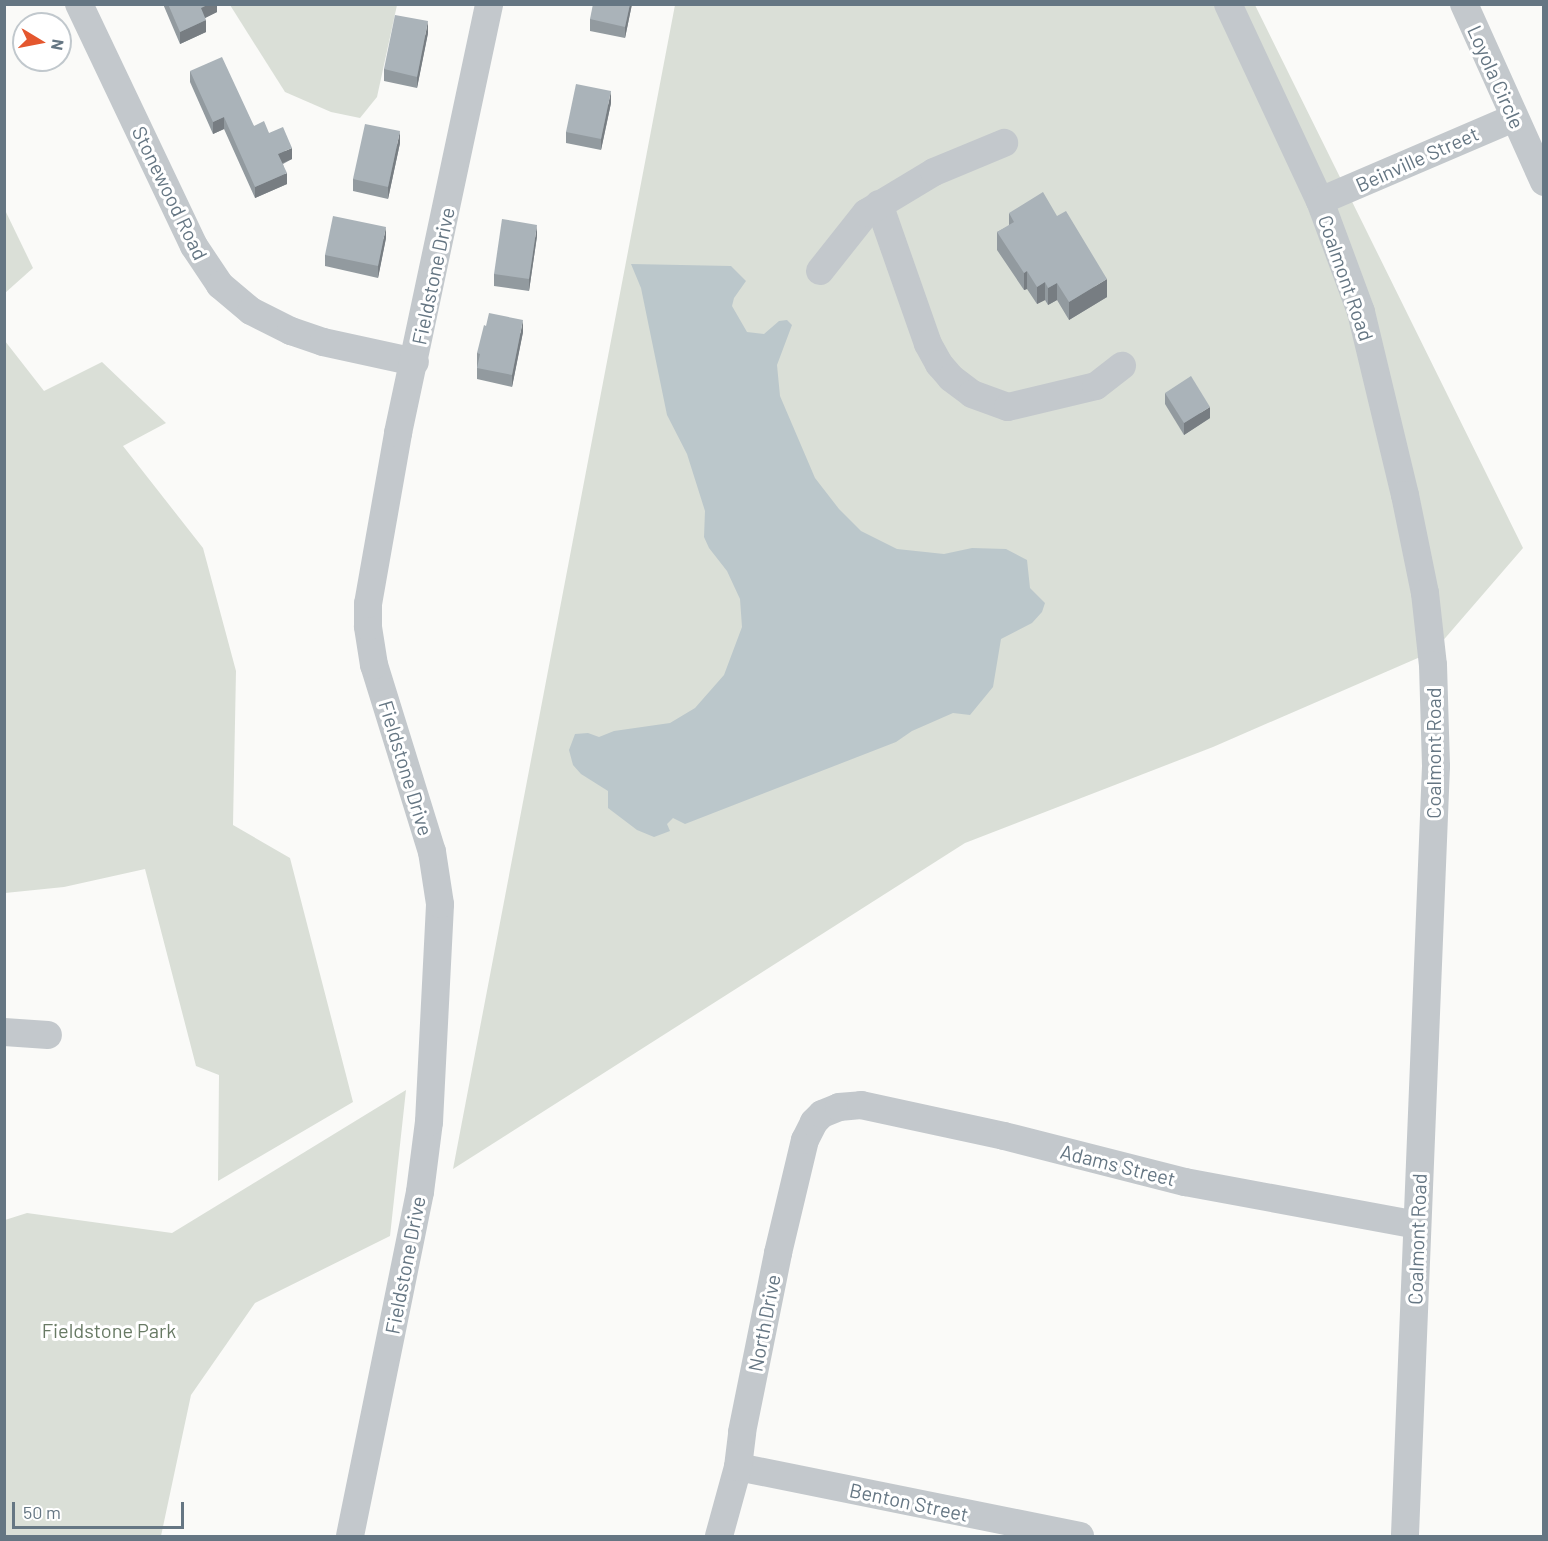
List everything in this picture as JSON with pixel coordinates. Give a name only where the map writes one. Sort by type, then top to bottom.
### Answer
[{"type":"street","name":"Stonewood Road","points":[[79,4],[194,246],[220,285],[251,311],[291,332],[323,342],[415,362]]},
{"type":"street","name":"Fieldstone Drive","points":[[350,1536],[420,1192],[429,1122],[439,945],[438,877],[374,665],[368,626],[372,570],[398,434],[489,4]]},
{"type":"street","name":"Coalmont Road","points":[[1228,4],[1320,201],[1361,312],[1425,593],[1433,665],[1436,766],[1405,1536]]},
{"type":"street","name":"Loyola Circle","points":[[1464,4],[1544,182]]},
{"type":"street","name":"Beinville Street","points":[[1320,201],[1514,118]]},
{"type":"street","points":[[820,271],[866,213],[934,172],[1004,143]]},
{"type":"street","points":[[879,204],[928,344],[939,364],[951,378],[972,394],[993,404],[1017,406],[1096,387],[1122,366]]},
{"type":"street","points":[[4,1032],[48,1035]]},
{"type":"street","name":"Adams Street","points":[[822,1114],[839,1107],[861,1105],[1004,1136],[1185,1182],[1416,1225]]},
{"type":"street","name":"North Drive","points":[[719,1536],[738,1467],[742,1432],[778,1253],[805,1140],[814,1122],[822,1114]]},
{"type":"street","name":"Benton Street","points":[[738,1467],[1080,1536]]},
{"type":"green space","points":[[230,5],[397,5],[377,97],[360,118],[331,112],[285,92]]},
{"type":"green space","points":[[675,5],[1255,5],[1523,548],[1434,651],[1213,747],[965,843],[453,1169]]},
{"type":"green space","points":[[4,208],[33,268],[5,293],[4,293]]},
{"type":"green space","points":[[5,341],[44,391],[102,362],[166,423],[123,446],[203,548],[236,671],[233,825],[290,858],[353,1102],[218,1181],[219,1075],[196,1066],[145,869],[64,887],[5,893]]},
{"type":"green space","name":"Fieldstone Park","points":[[406,1090],[390,1236],[255,1303],[191,1395],[161,1536],[5,1536],[5,1220],[27,1213],[172,1233]]},
{"type":"shaded area","points":[[631,264],[731,266],[746,281],[734,298],[732,306],[747,332],[764,334],[779,321],[787,320],[792,325],[777,365],[780,396],[815,478],[839,509],[861,531],[897,549],[944,554],[972,548],[1006,549],[1027,560],[1030,588],[1045,603],[1042,612],[1032,623],[1001,639],[993,687],[970,715],[953,713],[912,731],[896,742],[685,824],[673,818],[667,824],[670,831],[654,837],[637,830],[608,808],[608,791],[581,774],[573,765],[569,750],[575,734],[588,733],[599,737],[614,731],[670,723],[695,708],[724,675],[742,627],[740,599],[727,571],[709,548],[704,537],[705,511],[687,454],[667,415],[641,288]]},
{"type":"building","points":[[168,4],[209,4],[201,8],[206,20],[180,32]]},
{"type":"building","points":[[593,4],[630,4],[625,27],[590,19]]},
{"type":"building","points":[[395,15],[428,21],[417,77],[384,69]]},
{"type":"building","points":[[222,57],[254,126],[264,121],[269,133],[283,127],[292,148],[278,154],[287,173],[255,187],[224,117],[213,122],[190,71]]},
{"type":"building","points":[[576,84],[611,91],[601,139],[566,132]]},
{"type":"building","points":[[365,124],[400,131],[388,187],[353,179]]},
{"type":"building","points":[[1043,192],[1057,216],[1066,211],[1107,279],[1069,302],[1057,283],[1048,288],[1045,282],[1037,287],[1027,271],[1024,273],[997,232],[1014,222],[1009,213]]},
{"type":"building","points":[[333,216],[386,227],[378,266],[325,255]]},
{"type":"building","points":[[502,219],[537,225],[529,279],[494,274]]},
{"type":"building","points":[[489,313],[523,320],[512,375],[477,368],[480,354],[477,353]]},
{"type":"building","points":[[1191,376],[1210,407],[1184,423],[1165,393]]}]
